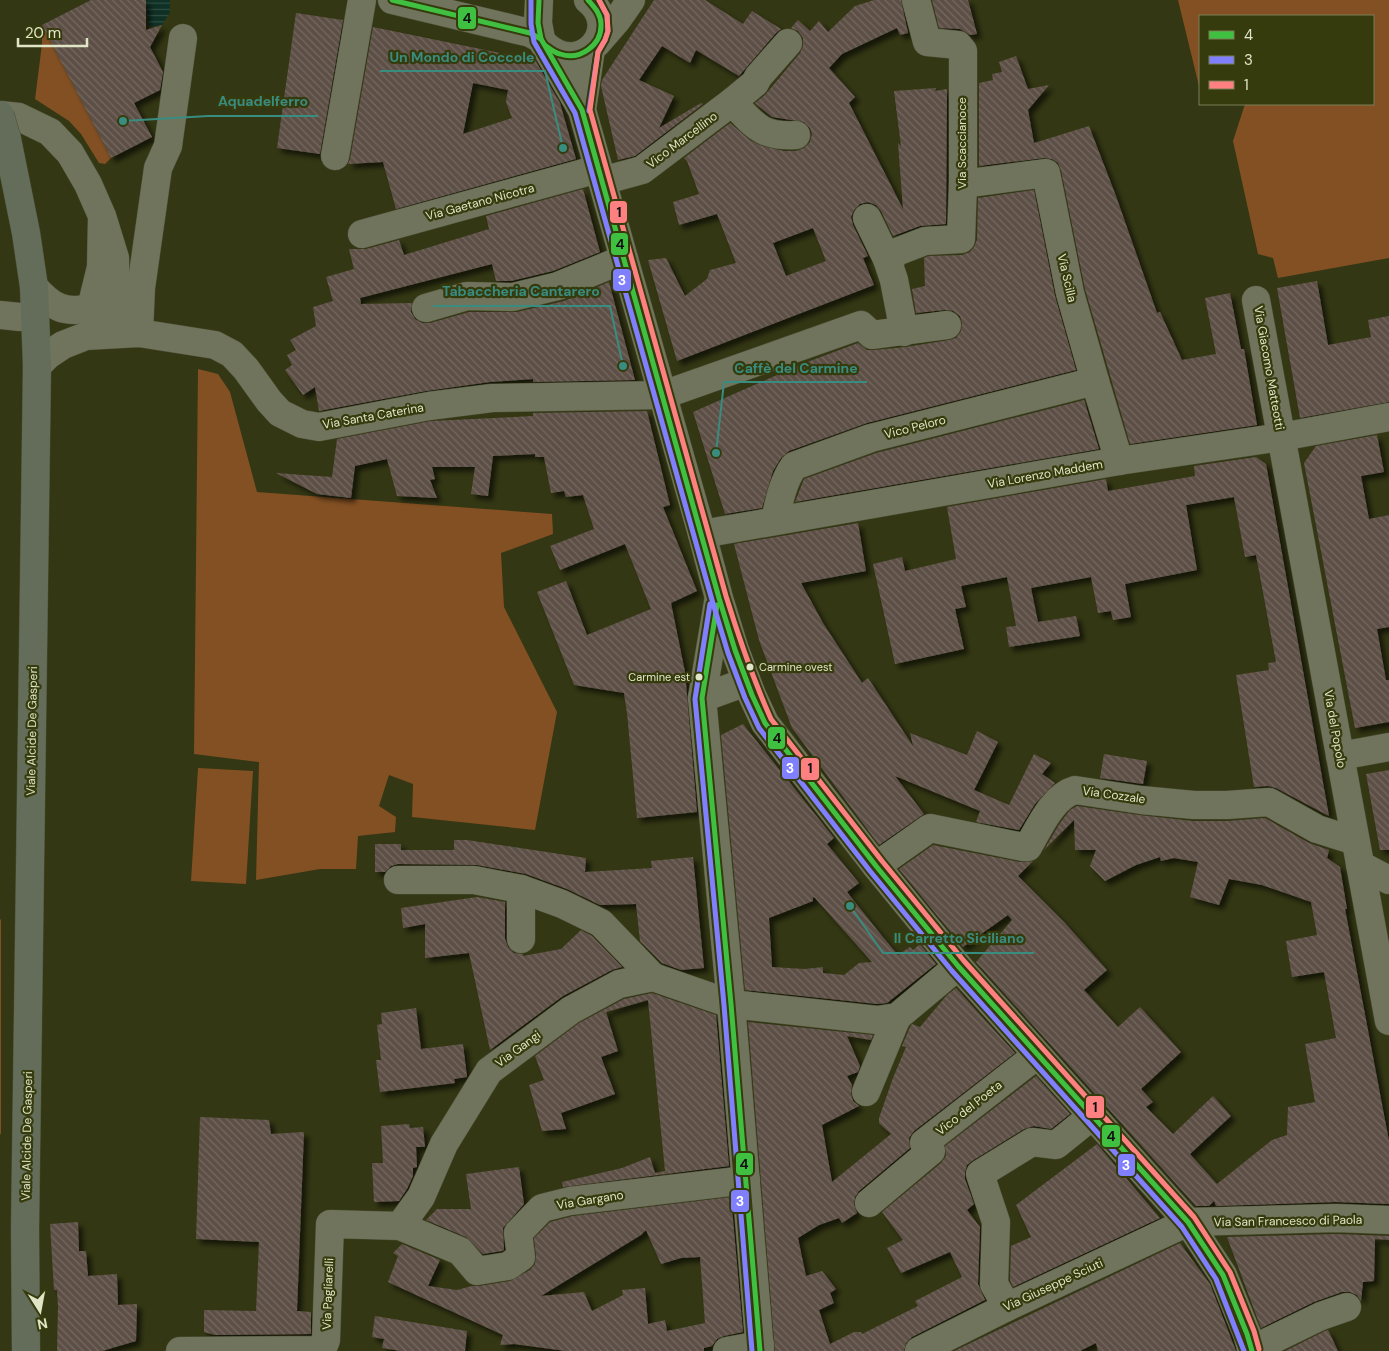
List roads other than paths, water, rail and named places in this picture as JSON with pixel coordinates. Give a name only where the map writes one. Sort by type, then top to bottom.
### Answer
[{"type":"main road","name":"Viale Alcide De Gasperi","points":[[2,123],[26,233],[34,287],[37,366],[25,1229],[26,1351]]},
{"type":"main road","name":"Viale Alcide De Gasperi","points":[[0,181],[12,237],[10,316],[8,1351]]},
{"type":"street","points":[[335,156],[362,0]]},
{"type":"street","points":[[392,0],[530,33],[543,16]]},
{"type":"street","points":[[582,110],[594,46],[600,33],[601,23],[599,13],[588,0]]},
{"type":"street","points":[[543,16],[560,56],[568,57],[584,54],[594,46],[617,20],[631,0]]},
{"type":"street","name":"Via Scaccianoce","points":[[887,259],[899,251],[925,241],[961,239],[963,184],[962,51],[958,45],[927,42],[916,0]]},
{"type":"street","points":[[543,16],[582,110],[719,598],[746,682],[765,723],[876,866],[958,966],[1188,1222],[1223,1275],[1247,1334],[1251,1350],[1321,1316],[1347,1307]]},
{"type":"street","points":[[139,333],[141,288],[158,168],[168,146],[183,38]]},
{"type":"street","name":"Vico Marcellino","points":[[600,175],[642,170],[756,83],[758,76],[788,43]]},
{"type":"street","points":[[732,102],[758,129],[780,136],[796,135]]},
{"type":"street","points":[[2,123],[19,117],[50,132],[70,153],[88,184],[102,216],[114,258],[116,310],[109,334],[98,324],[91,308],[101,267],[102,216]]},
{"type":"street","name":"Via Scilla","points":[[963,184],[1046,172],[1070,293],[1094,381],[1119,461]]},
{"type":"street","name":"Via Gaetano Nicotra","points":[[362,234],[600,175]]},
{"type":"street","points":[[866,218],[887,259],[894,280],[904,332]]},
{"type":"street","points":[[426,308],[466,296],[513,297],[549,288],[624,259]]},
{"type":"street","points":[[34,287],[56,307],[77,311],[91,308]]},
{"type":"street","name":"Via Giacomo Matteotti","points":[[1256,300],[1281,437]]},
{"type":"street","points":[[663,395],[861,326],[872,335],[947,325]]},
{"type":"street","name":"Via Santa Caterina","points":[[37,366],[62,345],[86,336],[139,333],[215,345],[232,354],[280,413],[302,424],[319,427],[429,406],[492,398],[663,395]]},
{"type":"street","name":"Vico Peloro","points":[[775,520],[790,471],[794,466],[871,438],[1094,381]]},
{"type":"street","name":"Via Lorenzo Maddem","points":[[702,534],[1119,461],[1281,437],[1389,417]]},
{"type":"street","name":"Via del Popolo","points":[[1281,437],[1389,1021]]},
{"type":"street","points":[[719,598],[702,698],[731,1004],[760,1348],[727,1351]]},
{"type":"street","points":[[702,698],[746,682]]},
{"type":"street","points":[[1340,756],[1389,747]]},
{"type":"street","name":"Via Cozzale","points":[[876,866],[930,828],[1028,847],[1043,819],[1066,793],[1075,790],[1140,800],[1194,805],[1269,802],[1358,853],[1389,880]]},
{"type":"street","points":[[398,880],[474,880],[521,889],[562,904],[601,924],[653,977],[731,1004],[878,1020],[897,1016],[958,966]]},
{"type":"street","points":[[521,889],[522,939]]},
{"type":"street","name":"Via Gangi","points":[[400,1226],[421,1197],[444,1144],[489,1071],[571,1010],[619,984],[653,977]]},
{"type":"street","points":[[866,1092],[897,1016]]},
{"type":"street","name":"Vico del Poeta","points":[[869,1203],[931,1151],[924,1143],[1038,1055]]},
{"type":"street","points":[[1007,1307],[994,1284],[996,1222],[980,1174],[1032,1142],[1056,1144],[1092,1116]]},
{"type":"street","name":"Via Gargano","points":[[400,1226],[460,1251],[477,1271],[508,1266],[521,1258],[518,1233],[542,1208],[570,1201],[746,1180]]},
{"type":"street","name":"Via San Francesco di Paola","points":[[1188,1222],[1336,1218],[1389,1220]]},
{"type":"street","name":"Via Giuseppe Sciuti","points":[[920,1351],[1007,1307],[1188,1222]]},
{"type":"street","name":"Via Pagliarelli","points":[[180,1351],[322,1350],[326,1340],[330,1224],[400,1226]]},
{"type":"place","name":"Aquadelferro","points":[[123,121]]},
{"type":"place","name":"Un Mondo di Coccole","points":[[563,148]]},
{"type":"place","name":"Tabaccheria Cantarero","points":[[623,366]]},
{"type":"place","name":"Caffè del Carmine","points":[[716,453]]},
{"type":"place","name":"Carmine ovest","points":[[750,667]]},
{"type":"place","name":"Carmine est","points":[[699,677]]},
{"type":"place","name":"Il Carretto Siciliano","points":[[850,906]]}]
